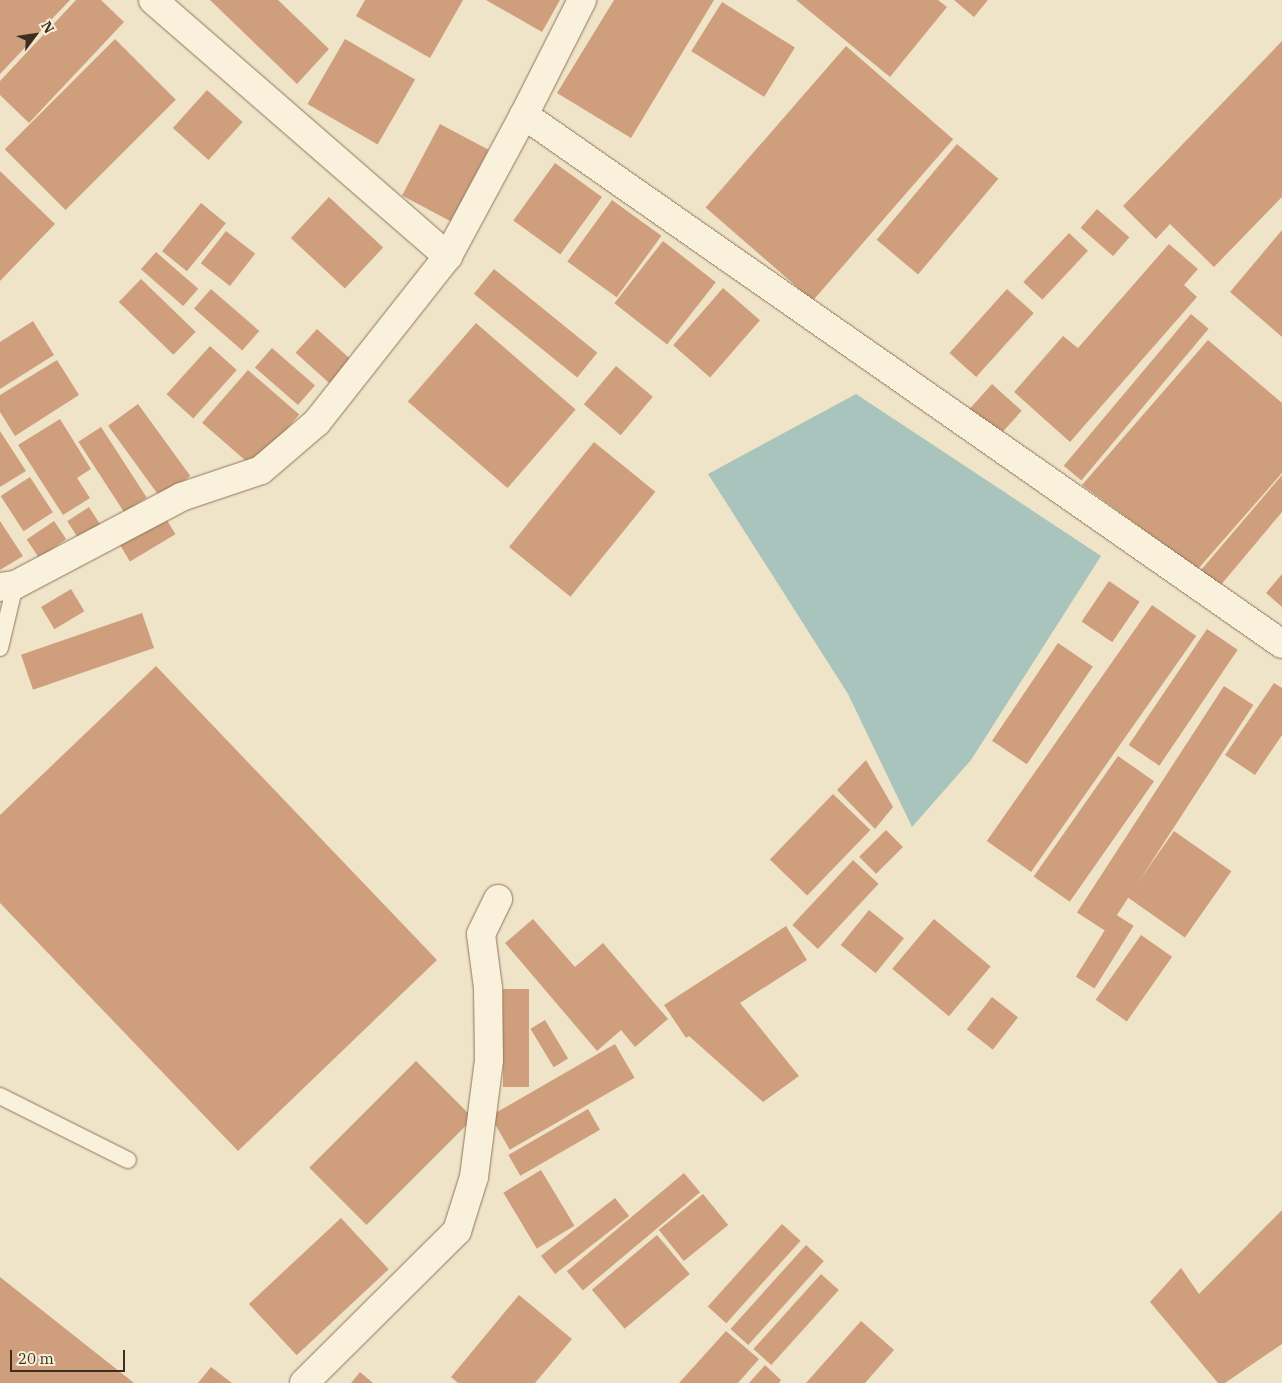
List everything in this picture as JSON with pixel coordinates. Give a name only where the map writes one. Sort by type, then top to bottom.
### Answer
[{"type":"main road","points":[[152,0],[448,256]]},
{"type":"main road","points":[[8,586],[181,497],[262,470],[317,422],[448,256],[524,115],[582,0]]},
{"type":"main road","points":[[524,115],[1282,644]]},
{"type":"main road","points":[[304,1383],[457,1231],[474,1177],[489,1060],[488,988],[481,934],[498,898]]},
{"type":"lane","points":[[0,648],[8,586]]},
{"type":"lane","points":[[0,1096],[128,1160]]},
{"type":"water","points":[[856,394],[1101,556],[971,760],[912,827],[848,694],[708,474]]},
{"type":"building","points":[[0,0],[70,0],[0,74]]},
{"type":"building","points":[[76,0],[101,0],[124,22],[29,123],[0,95],[0,81]]},
{"type":"building","points":[[210,0],[278,0],[329,49],[297,84]]},
{"type":"building","points":[[365,0],[463,0],[430,58],[356,16]]},
{"type":"building","points":[[486,0],[560,0],[542,32]]},
{"type":"building","points":[[614,0],[714,0],[631,138],[557,93]]},
{"type":"building","points":[[796,0],[938,0],[947,7],[890,77]]},
{"type":"building","points":[[954,0],[988,0],[974,17]]},
{"type":"building","points":[[722,2],[795,48],[764,97],[691,51]]},
{"type":"building","points":[[115,39],[176,100],[66,210],[5,149]]},
{"type":"building","points":[[345,39],[415,80],[378,144],[308,104]]},
{"type":"building","points":[[1282,41],[1282,197],[1214,267],[1170,224],[1156,239],[1123,206]]},
{"type":"building","points":[[846,46],[953,139],[813,301],[706,208]]},
{"type":"building","points":[[207,90],[243,122],[209,160],[173,128]]},
{"type":"building","points":[[440,124],[489,150],[451,221],[402,196]]},
{"type":"building","points":[[957,144],[998,179],[918,274],[877,240]]},
{"type":"building","points":[[555,163],[602,197],[560,255],[513,220]]},
{"type":"building","points":[[0,171],[55,224],[0,281]]},
{"type":"building","points":[[329,197],[383,247],[345,288],[291,238]]},
{"type":"building","points":[[612,200],[661,236],[617,297],[567,261]]},
{"type":"building","points":[[201,203],[226,223],[187,271],[162,251]]},
{"type":"building","points":[[1097,209],[1129,237],[1113,256],[1081,228]]},
{"type":"building","points":[[1282,230],[1282,337],[1230,292]]},
{"type":"building","points":[[226,231],[255,254],[230,286],[201,263]]},
{"type":"building","points":[[1069,233],[1088,251],[1042,300],[1023,282]]},
{"type":"building","points":[[663,241],[716,282],[667,345],[614,303]]},
{"type":"building","points":[[1169,244],[1198,269],[1184,285],[1197,297],[1070,442],[1014,392],[1063,336],[1078,348]]},
{"type":"building","points":[[156,252],[198,289],[183,306],[141,269]]},
{"type":"building","points":[[494,269],[597,353],[577,378],[474,294]]},
{"type":"building","points":[[141,279],[196,332],[173,355],[119,302]]},
{"type":"building","points":[[723,288],[760,320],[710,378],[673,345]]},
{"type":"building","points":[[211,289],[259,331],[242,351],[194,309]]},
{"type":"building","points":[[1007,289],[1034,313],[976,377],[949,353]]},
{"type":"building","points":[[1191,314],[1209,329],[1081,480],[1064,466]]},
{"type":"building","points":[[33,321],[54,355],[0,389],[0,342]]},
{"type":"building","points":[[476,323],[576,410],[507,488],[408,401]]},
{"type":"building","points":[[317,329],[358,366],[336,390],[296,353]]},
{"type":"building","points":[[1208,340],[1282,403],[1282,473],[1198,569],[1082,485]]},
{"type":"building","points":[[210,346],[237,370],[193,418],[167,394]]},
{"type":"building","points":[[272,348],[315,385],[298,405],[255,368]]},
{"type":"building","points":[[57,360],[79,395],[15,436],[0,412],[0,395]]},
{"type":"building","points":[[616,366],[653,397],[621,435],[584,404]]},
{"type":"building","points":[[248,370],[299,415],[253,467],[202,423]]},
{"type":"building","points":[[992,384],[1022,411],[1000,435],[970,409]]},
{"type":"building","points":[[138,404],[190,476],[160,498],[108,426]]},
{"type":"building","points":[[60,419],[91,469],[77,478],[90,498],[63,515],[18,445]]},
{"type":"building","points":[[101,427],[147,497],[124,512],[78,442]]},
{"type":"building","points":[[0,431],[26,471],[0,487]]},
{"type":"building","points":[[594,442],[655,492],[570,597],[509,547]]},
{"type":"building","points":[[1282,475],[1282,512],[1220,586],[1201,570]]},
{"type":"building","points":[[30,477],[53,512],[24,531],[1,496]]},
{"type":"building","points":[[89,507],[104,530],[82,544],[67,521]]},
{"type":"building","points":[[162,512],[175,534],[130,562],[117,539]]},
{"type":"building","points":[[0,521],[23,556],[0,570]]},
{"type":"building","points":[[54,521],[66,539],[39,558],[27,539]]},
{"type":"building","points":[[1282,574],[1282,607],[1266,593]]},
{"type":"building","points":[[1109,581],[1140,602],[1112,642],[1082,622]]},
{"type":"building","points":[[71,589],[84,611],[54,629],[41,607]]},
{"type":"building","points":[[1152,605],[1196,636],[1031,872],[987,841]]},
{"type":"building","points":[[142,613],[154,648],[33,690],[21,655]]},
{"type":"building","points":[[1207,629],[1238,650],[1159,766],[1129,745]]},
{"type":"building","points":[[1058,643],[1093,666],[1027,764],[992,741]]},
{"type":"building","points":[[156,666],[437,960],[238,1151],[0,903],[0,815]]},
{"type":"building","points":[[1274,683],[1282,688],[1282,735],[1255,775],[1225,755]]},
{"type":"building","points":[[1224,686],[1253,705],[1106,932],[1077,912]]},
{"type":"building","points":[[1118,756],[1154,781],[1070,902],[1034,876]]},
{"type":"building","points":[[866,760],[893,807],[875,829],[837,790]]},
{"type":"building","points":[[833,794],[870,830],[807,896],[770,859]]},
{"type":"building","points":[[886,830],[903,847],[876,874],[859,857]]},
{"type":"building","points":[[1174,831],[1231,871],[1185,938],[1128,897]]},
{"type":"building","points":[[853,860],[879,884],[818,949],[792,925]]},
{"type":"building","points":[[869,910],[904,938],[876,973],[841,945]]},
{"type":"building","points":[[1115,914],[1134,926],[1094,988],[1076,977]]},
{"type":"building","points":[[533,919],[575,967],[603,943],[668,1019],[635,1047],[621,1030],[597,1051],[505,943]]},
{"type":"building","points":[[934,919],[991,967],[949,1016],[892,969]]},
{"type":"building","points":[[786,926],[807,960],[740,1003],[799,1076],[763,1102],[689,1036],[686,1038],[664,1005]]},
{"type":"building","points":[[1141,935],[1172,957],[1127,1022],[1096,1000]]},
{"type":"building","points":[[503,989],[529,989],[529,1087],[503,1087]]},
{"type":"building","points":[[992,997],[1018,1017],[993,1050],[967,1029]]},
{"type":"building","points":[[545,1020],[568,1059],[554,1067],[530,1029]]},
{"type":"building","points":[[615,1044],[634,1078],[510,1150],[490,1116]]},
{"type":"building","points":[[416,1061],[473,1118],[367,1225],[309,1168]]},
{"type":"building","points":[[588,1109],[600,1130],[520,1176],[508,1155]]},
{"type":"building","points":[[541,1170],[574,1226],[537,1248],[503,1193]]},
{"type":"building","points":[[684,1173],[700,1192],[583,1290],[567,1271]]},
{"type":"building","points":[[703,1194],[728,1225],[684,1261],[659,1230]]},
{"type":"building","points":[[615,1198],[629,1216],[555,1274],[541,1256]]},
{"type":"building","points":[[1282,1210],[1282,1344],[1225,1383],[1218,1383],[1150,1302],[1181,1268],[1199,1294]]},
{"type":"building","points":[[341,1218],[389,1269],[297,1355],[249,1304]]},
{"type":"building","points":[[782,1224],[801,1241],[726,1323],[708,1306]]},
{"type":"building","points":[[657,1235],[690,1274],[625,1329],[592,1290]]},
{"type":"building","points":[[806,1245],[824,1261],[748,1345],[730,1329]]},
{"type":"building","points":[[821,1274],[839,1290],[771,1365],[753,1349]]},
{"type":"building","points":[[0,1277],[134,1383],[0,1383]]},
{"type":"building","points":[[519,1295],[572,1339],[535,1383],[458,1383],[451,1377]]},
{"type":"building","points":[[861,1321],[894,1350],[865,1383],[806,1383]]},
{"type":"building","points":[[726,1331],[759,1359],[738,1383],[679,1383]]},
{"type":"building","points":[[765,1365],[781,1380],[779,1383],[749,1383]]},
{"type":"building","points":[[211,1367],[232,1383],[198,1383]]},
{"type":"building","points":[[360,1372],[373,1383],[351,1383]]}]
